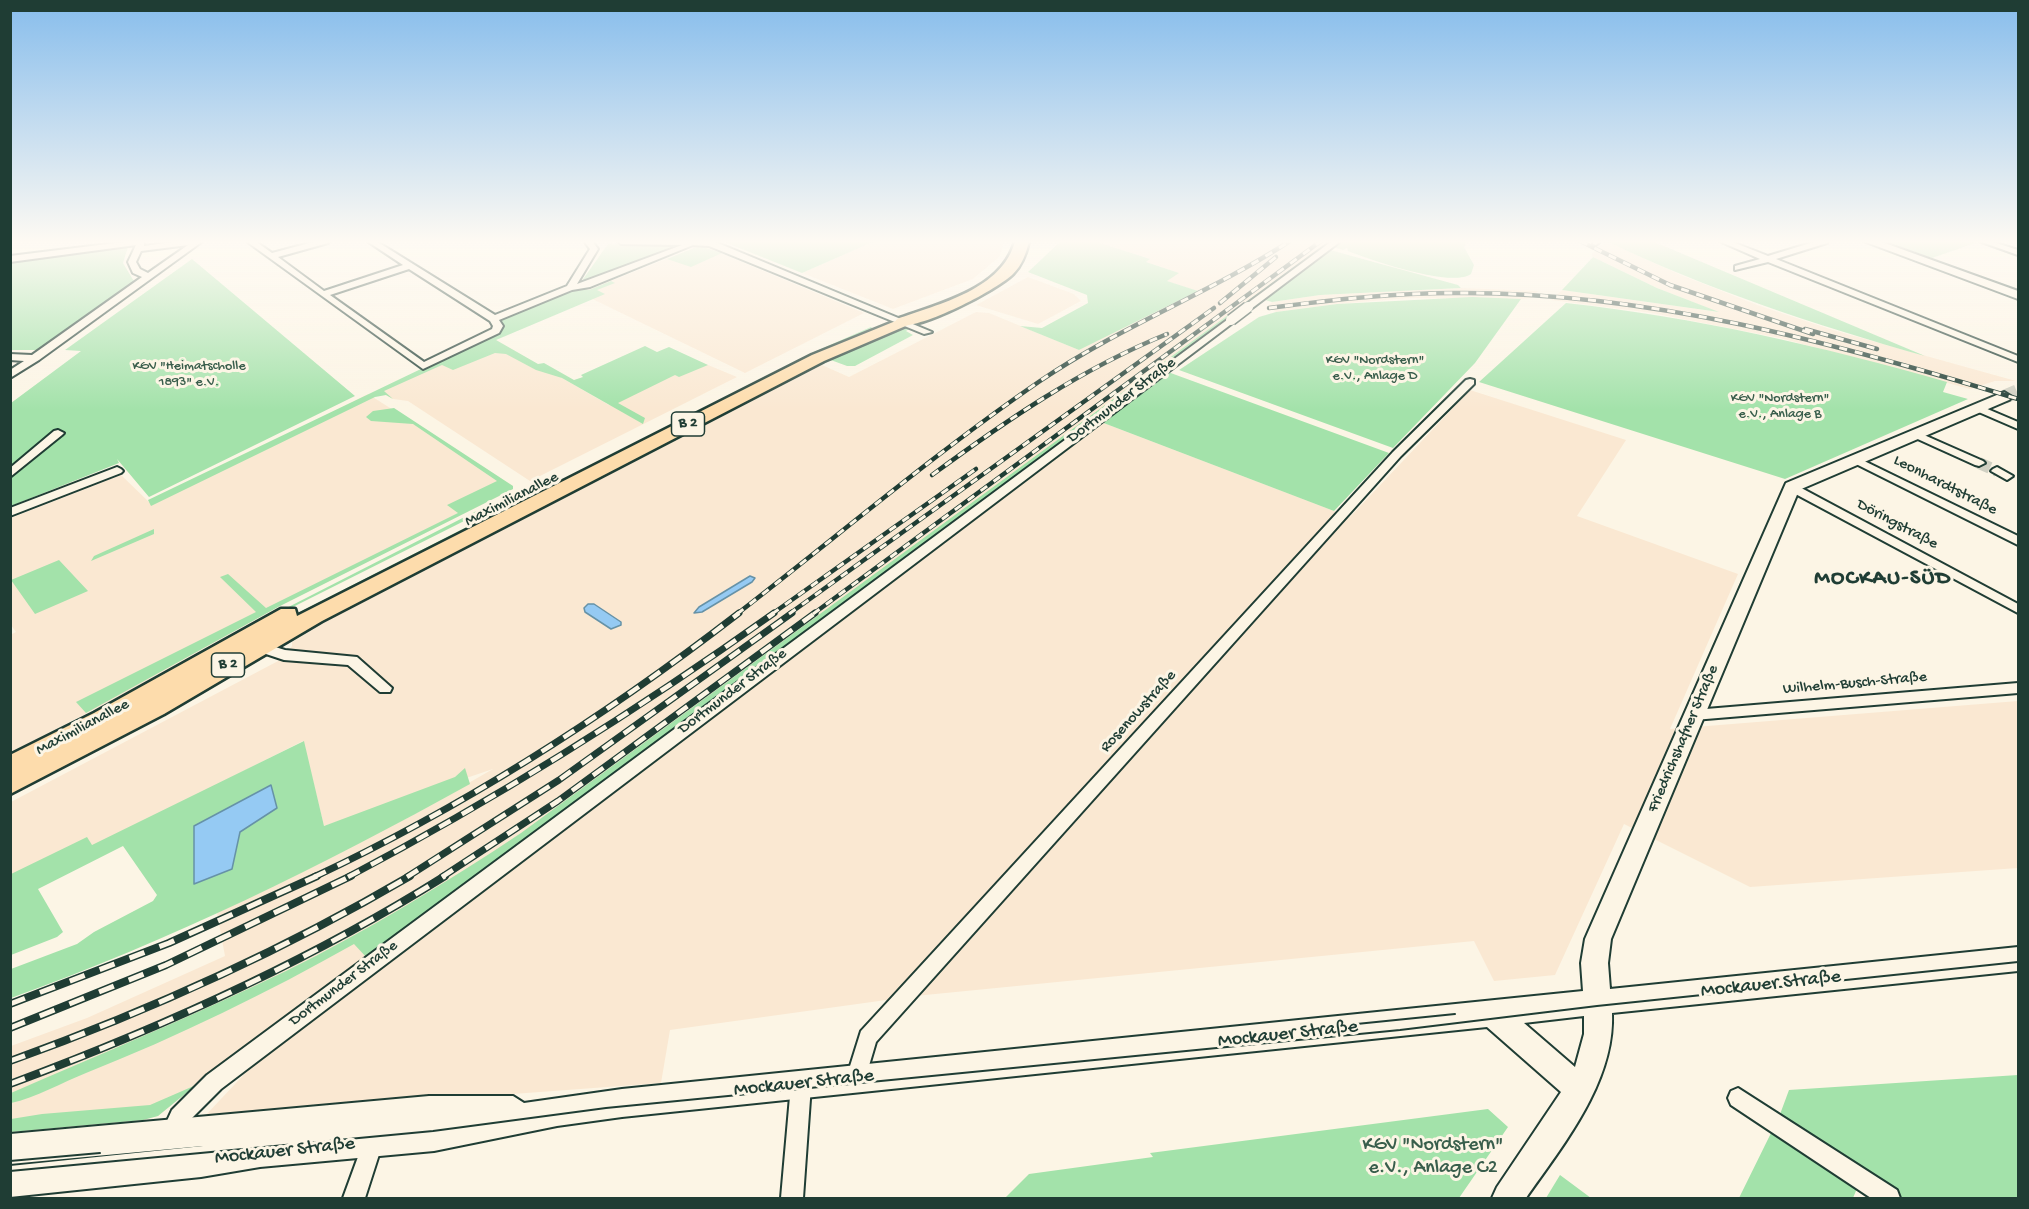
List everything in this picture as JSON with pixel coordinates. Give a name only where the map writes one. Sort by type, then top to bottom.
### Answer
[{"type":"highway","name":"Maximilianallee","points":[[897,319],[943,297]]},
{"type":"highway","name":"Maximilianallee","points":[[897,319],[963,297]]},
{"type":"main road","name":"Maximilianallee","points":[[10,785],[156,708],[259,647],[355,595],[897,319]]},
{"type":"main road","name":"Maximilianallee","points":[[10,766],[112,713],[314,600],[799,356],[897,319]]},
{"type":"main road","points":[[1792,487],[2004,397]]},
{"type":"main road","name":"Friedrichshafner Straße","points":[[1508,1198],[1578,1088],[1595,1054],[1598,1035],[1593,969],[1598,939],[1792,487]]},
{"type":"main road","name":"Mockauer Straße","points":[[10,1182],[155,1167],[260,1152],[434,1136],[557,1111],[2019,959]]},
{"type":"main road","points":[[1492,1014],[1578,1088]]},
{"type":"main road","name":"Mockauer Straße","points":[[10,1149],[429,1111],[557,1111]]},
{"type":"street","points":[[10,375],[120,297]]},
{"type":"street","points":[[328,297],[423,366],[496,330],[498,326],[494,319],[460,297]]},
{"type":"street","points":[[494,319],[547,297]]},
{"type":"street","points":[[844,297],[927,332]]},
{"type":"street","name":"Dortmunder Straße","points":[[155,1167],[179,1117],[214,1082],[1261,297]]},
{"type":"street","points":[[1864,297],[2019,359]]},
{"type":"street","points":[[10,357],[35,358]]},
{"type":"street","name":"Rosenowstraße","points":[[856,1079],[868,1037],[1397,454],[1470,382]]},
{"type":"street","points":[[1978,408],[2019,426]]},
{"type":"street","points":[[10,474],[58,433]]},
{"type":"street","points":[[1915,434],[1979,463]]},
{"type":"street","points":[[10,456],[30,457]]},
{"type":"street","name":"Leonhardtstraße","points":[[1856,460],[2019,541]]},
{"type":"street","points":[[11,512],[117,471]]},
{"type":"street","name":"Döringstraße","points":[[1792,487],[2019,609]]},
{"type":"street","points":[[259,647],[284,655],[352,660],[386,688]]},
{"type":"street","name":"Wilhelm-Busch-Straße","points":[[1695,715],[2019,688]]},
{"type":"street","points":[[792,1198],[801,1085]]},
{"type":"street","points":[[1738,1098],[1880,1196]]},
{"type":"street","points":[[354,1198],[373,1142]]},
{"type":"shaded area","points":[[589,297],[827,297],[864,313],[745,373]]},
{"type":"shaded area","points":[[864,297],[924,297],[893,309]]},
{"type":"shaded area","points":[[990,297],[1077,297],[1081,301],[1038,324],[976,305]]},
{"type":"shaded area","points":[[1184,297],[1256,297],[196,1085],[158,1116],[143,1120],[11,1132],[11,1046],[87,1018],[225,956],[217,913],[411,816],[493,769],[324,826],[303,741],[11,889],[11,802],[280,660],[292,646],[292,642],[339,614],[822,365],[849,377],[976,312],[989,313],[1079,350]]},
{"type":"shaded area","points":[[1303,297],[1532,297],[1409,298],[1276,312],[1268,306],[1272,302]]},
{"type":"shaded area","points":[[1554,297],[1615,297],[1718,312],[1681,297],[1738,297],[1833,330],[2016,381],[1995,381],[1970,389],[1780,338],[1652,313],[1551,300]]},
{"type":"shaded area","points":[[489,336],[609,405],[701,362],[737,377],[530,481],[408,401],[393,399],[378,391]]},
{"type":"shaded area","points":[[1470,390],[1626,440],[1577,516],[1738,574],[1670,729],[2018,701],[2018,868],[1750,887],[1624,824],[1555,975],[1494,981],[1474,941],[915,996],[670,1030],[661,1083],[204,1117],[252,1066],[1101,422],[1350,517]]},
{"type":"shaded area","points":[[368,394],[513,486],[513,489],[278,607],[103,705],[11,752],[10,635],[16,632],[11,625],[11,518],[121,475],[150,503]]},
{"type":"green space","points":[[10,297],[114,297],[39,350],[11,350]]},
{"type":"green space","name":"KGV \"Heimatscholle 1893\" e.V.","points":[[138,297],[238,297],[355,396],[149,497],[117,459],[119,463],[11,506],[11,403],[81,351],[65,350]]},
{"type":"green space","points":[[549,297],[597,297],[496,340],[538,364],[544,363],[574,380],[645,346],[657,352],[669,347],[708,365],[679,377],[675,375],[618,403],[645,418],[643,424],[562,378],[536,370],[506,354],[495,353],[453,370],[442,365],[384,391],[393,399],[386,395],[375,397],[151,506],[148,500],[500,331],[501,318]]},
{"type":"green space","points":[[1087,297],[1185,297],[1079,350],[1020,326],[1042,328],[1088,303]]},
{"type":"green space","points":[[1252,297],[1256,297],[367,958],[354,944],[189,1029],[39,1094],[11,1103],[11,1093],[218,1003],[316,956],[406,906],[521,833]]},
{"type":"green space","points":[[1268,297],[1303,297],[1272,302],[1265,300]]},
{"type":"green space","name":"KGV \"Nordstern\" e.V., Anlage D","points":[[1464,297],[1521,299],[1475,363],[1393,448],[1179,370],[1259,317],[1276,312],[1337,304]]},
{"type":"green space","points":[[1615,297],[1681,297],[1719,312]]},
{"type":"green space","points":[[1741,297],[1786,297],[1925,356],[1843,332]]},
{"type":"green space","name":"KGV \"Nordstern\" e.V., Anlage B","points":[[1566,303],[1662,316],[1758,334],[1852,356],[1947,382],[1943,392],[1968,399],[1785,479],[1479,382]]},
{"type":"green space","points":[[871,327],[873,329],[845,340],[569,482],[566,480],[814,352]]},
{"type":"green space","points":[[900,328],[909,329],[906,331],[913,335],[855,366],[847,366],[828,359]]},
{"type":"green space","points":[[1168,372],[1389,453],[1334,511],[1101,422]]},
{"type":"green space","points":[[394,408],[513,486],[513,489],[278,607],[86,713],[76,702],[256,612],[220,577],[228,574],[266,608],[458,513],[447,505],[497,481],[413,424],[371,421],[366,417],[373,411]]},
{"type":"green space","points":[[490,504],[492,507],[265,619]]},
{"type":"green space","points":[[504,508],[506,510],[11,771],[292,616]]},
{"type":"green space","points":[[154,529],[154,534],[91,561],[94,556]]},
{"type":"green space","points":[[59,560],[88,591],[35,614],[11,580]]},
{"type":"green space","points":[[304,741],[324,826],[455,777],[465,768],[470,784],[302,873],[245,900],[129,952],[11,998],[11,969],[77,944],[94,932],[153,901],[157,895],[123,846],[38,889],[63,932],[57,937],[11,955],[11,874],[87,837],[92,845]]},
{"type":"green space","points":[[2018,1075],[2018,1198],[1903,1198],[1779,1117],[1789,1090]]},
{"type":"green space","points":[[196,1085],[158,1116],[143,1120],[11,1132],[11,1119],[42,1114],[150,1105]]},
{"type":"green space","name":"KGV \"Nordstern\" e.V., Anlage C2","points":[[1488,1109],[1508,1127],[1459,1198],[1005,1198],[1029,1174],[1153,1157],[1150,1153]]},
{"type":"green space","points":[[1773,1129],[1858,1186],[1853,1198],[1739,1198]]},
{"type":"green space","points":[[1560,1175],[1591,1198],[1546,1198]]},
{"type":"water","points":[[750,576],[755,578],[752,582],[702,612],[694,613],[699,607]]},
{"type":"water","points":[[588,604],[594,604],[621,622],[621,625],[611,629],[585,612],[584,608]]},
{"type":"water","points":[[271,785],[277,808],[240,832],[232,869],[194,884],[194,826]]},
{"type":"tunnel","points":[[2004,397],[2018,391]]},
{"type":"tunnel","points":[[1979,463],[1997,471]]},
{"type":"tram line","points":[[10,1171],[433,1131],[606,1108],[1400,1030],[1597,1006],[2018,962]]},
{"type":"tram line","points":[[1258,1034],[1455,1014]]},
{"type":"tram line","points":[[10,1161],[100,1153]]},
{"type":"railway","points":[[737,614],[1001,408],[1070,362],[1189,297]]},
{"type":"railway","points":[[1220,303],[1227,297]]},
{"type":"railway","points":[[813,614],[1244,297]]},
{"type":"railway","points":[[1269,308],[1369,297]]},
{"type":"railway","points":[[1555,297],[1669,311],[1740,324],[1810,340],[2018,399]]},
{"type":"railway","points":[[1706,297],[1813,334]]},
{"type":"railway","points":[[789,614],[1214,308]]},
{"type":"railway","points":[[1805,329],[1877,349]]},
{"type":"railway","points":[[932,475],[1045,397],[1105,363],[1167,334]]},
{"type":"railway","points":[[772,614],[976,469]]},
{"type":"railway","points":[[314,877],[426,820],[534,757],[638,687],[739,613]]},
{"type":"railway","points":[[348,877],[566,752],[671,684],[774,613]]},
{"type":"railway","points":[[407,877],[559,780],[792,613]]},
{"type":"railway","points":[[442,877],[558,801],[815,613]]},
{"type":"railway","points":[[10,1004],[169,943],[317,876]]},
{"type":"railway","points":[[10,1028],[166,965],[351,876]]},
{"type":"railway","points":[[10,1061],[113,1022],[214,978],[313,930],[410,876]]},
{"type":"railway","points":[[10,1084],[122,1040],[233,991],[340,937],[445,876]]},
{"type":"district","name":"MOCKAU-SÜD","points":[[1883,580]]}]
